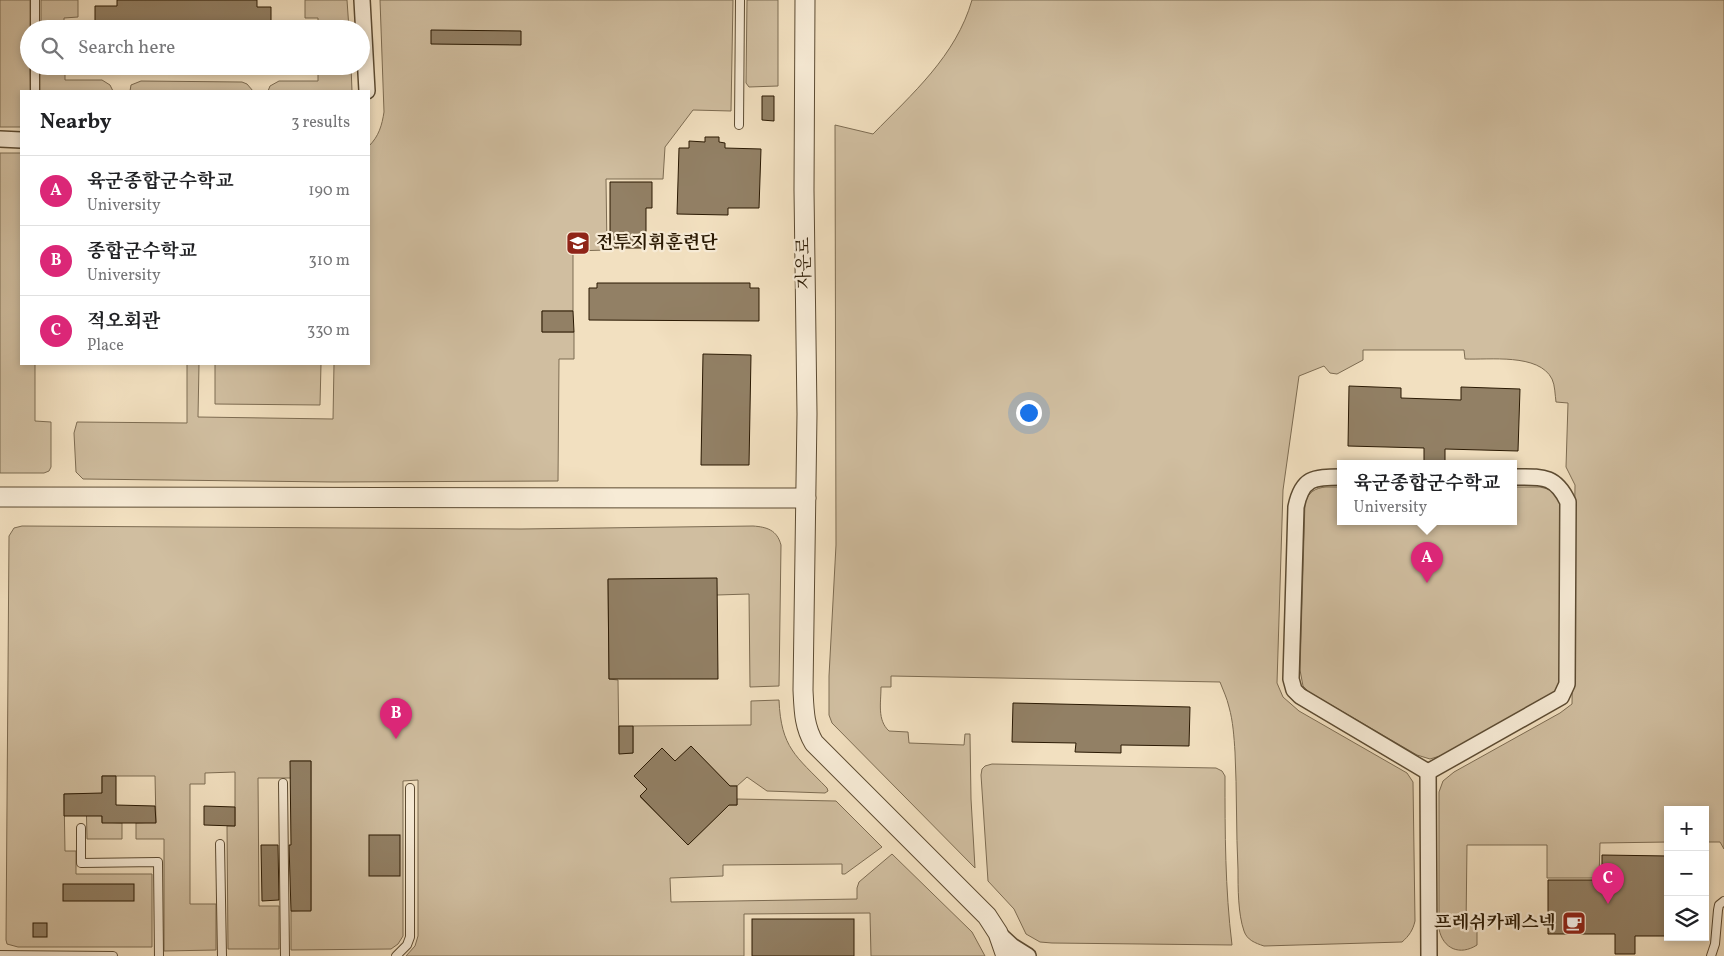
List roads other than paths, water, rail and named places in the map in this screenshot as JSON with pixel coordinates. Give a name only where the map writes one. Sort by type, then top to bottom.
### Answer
[{"type":"street","points":[[362,0],[363,20]]},
{"type":"street","name":"자운로","points":[[805,0],[804,190],[807,405],[804,719],[814,743],[987,916],[998,933],[1006,956]]},
{"type":"street","points":[[367,75],[368,90]]},
{"type":"street","points":[[0,139],[20,140]]},
{"type":"street","points":[[1337,477],[1319,477],[1309,481],[1302,487],[1296,507],[1291,679],[1294,690],[1300,696],[1428,772]]},
{"type":"street","points":[[1428,772],[1560,697],[1567,684],[1568,502],[1562,490],[1554,482],[1542,478],[1517,477]]},
{"type":"street","points":[[0,497],[806,498]]},
{"type":"street","points":[[1428,772],[1430,956]]},
{"type":"street","points":[[998,933],[1012,946],[1028,956]]},
{"type":"lane","points":[[34,0],[34,20]]},
{"type":"lane","points":[[740,0],[740,126]]},
{"type":"lane","points":[[34,75],[34,90]]},
{"type":"lane","points":[[283,783],[285,956]]},
{"type":"lane","points":[[396,956],[407,945],[410,936],[410,788]]},
{"type":"lane","points":[[81,828],[81,862],[158,862],[159,956]]},
{"type":"lane","points":[[220,844],[222,956]]},
{"type":"lane","points":[[1711,956],[1715,944],[1718,910],[1724,902]]},
{"type":"lane","points":[[0,956],[113,956]]},
{"type":"place","name":"전투지휘훈련단","points":[[578,243]]},
{"type":"place","name":"육군종합군수학교","points":[[1427,583]]},
{"type":"place","name":"종합군수학교","points":[[396,739]]},
{"type":"place","name":"적오회관","points":[[1608,904]]},
{"type":"place","name":"프레쉬카페스넥","points":[[1574,923]]}]
